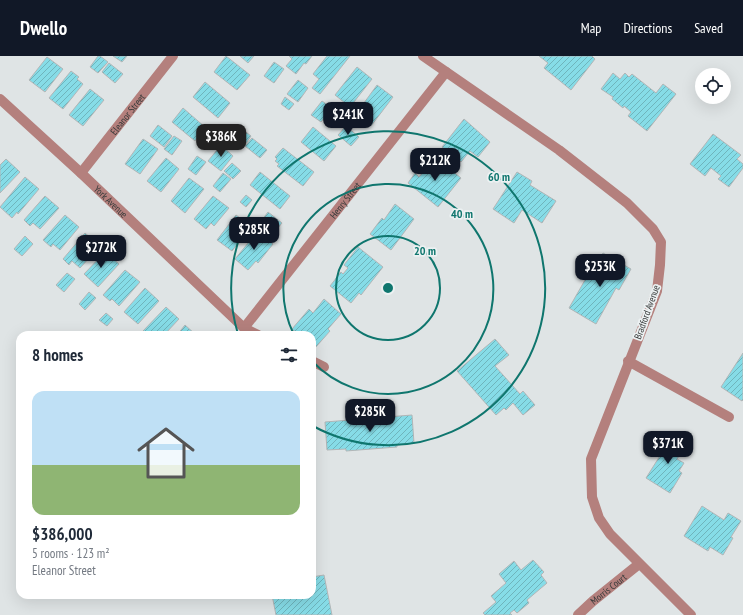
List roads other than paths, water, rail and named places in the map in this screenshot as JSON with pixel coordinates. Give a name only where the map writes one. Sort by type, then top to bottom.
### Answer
[{"type":"street","name":"Eleanor Street","points":[[81,173],[173,56]]},
{"type":"street","name":"Bradford Avenue","points":[[423,56],[559,150],[627,203],[653,229],[661,242],[657,291],[590,458],[592,497],[599,518],[606,529],[691,615]]},
{"type":"street","name":"Henry Street","points":[[244,328],[446,72]]},
{"type":"street","name":"York Avenue","points":[[0,99],[81,173],[244,328],[250,331]]},
{"type":"street","points":[[628,362],[729,417]]},
{"type":"street","points":[[316,363],[324,367]]},
{"type":"street","name":"Morris Court","points":[[578,615],[592,601],[639,564]]}]
